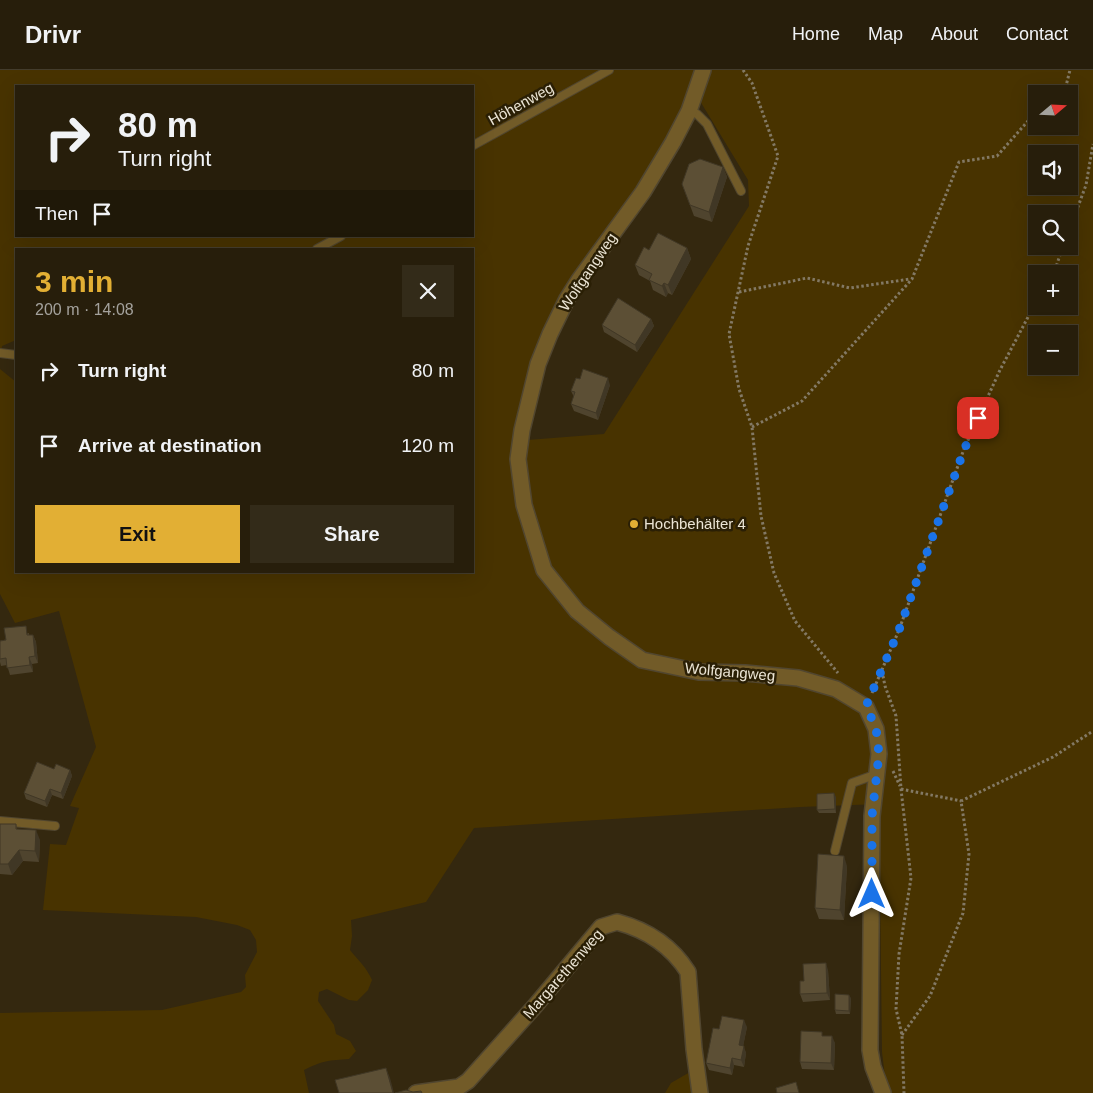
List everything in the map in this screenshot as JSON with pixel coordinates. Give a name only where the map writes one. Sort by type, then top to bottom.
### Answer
[{"type":"street","name":"Wolfgangweg","points":[[703,70],[689,111],[673,142],[643,192],[579,280],[567,299],[550,334],[538,364],[522,430],[518,459],[524,505],[544,570],[577,611],[642,660],[699,672],[798,678],[836,689],[866,706]]},
{"type":"street","points":[[866,706],[876,728],[879,754],[872,816],[870,1050],[873,1067],[883,1093]]},
{"type":"street","name":"Margarethenweg","points":[[416,1093],[459,1087],[468,1081],[535,1006],[601,927],[617,922],[654,937],[666,945],[682,962],[688,972],[694,1049],[700,1093]]},
{"type":"lane","name":"Höhenweg","points":[[474,145],[610,70]]},
{"type":"lane","points":[[689,111],[697,114],[708,124],[741,191]]},
{"type":"lane","points":[[319,248],[339,237]]},
{"type":"lane","points":[[0,353],[15,355]]},
{"type":"lane","points":[[836,851],[852,783],[877,774]]},
{"type":"lane","points":[[0,821],[55,826]]},
{"type":"path","points":[[743,70],[752,83],[778,156],[748,246],[729,334],[739,389],[752,427],[761,516],[774,573],[795,621],[839,674]]},
{"type":"path","points":[[1066,85],[1070,70]]},
{"type":"path","points":[[752,427],[802,401],[912,279],[959,162],[997,156],[1028,121]]},
{"type":"path","points":[[1078,207],[1086,185],[1093,144]]},
{"type":"path","points":[[739,292],[807,278],[850,288],[912,279]]},
{"type":"path","points":[[866,706],[899,630],[964,450],[1000,370],[1029,315]]},
{"type":"path","points":[[882,670],[885,686],[896,716],[901,789],[911,878],[899,954],[896,1009],[902,1035],[904,1093]]},
{"type":"path","points":[[901,789],[961,800],[1052,757],[1093,731]]},
{"type":"path","points":[[902,1035],[930,996],[963,913],[969,854],[961,800]]},
{"type":"shaded area","points":[[0,70],[698,70],[678,120],[646,178],[581,266],[515,441],[604,434],[749,206],[748,180],[700,101],[711,70],[1093,70],[1093,1093],[887,1093],[882,1052],[879,804],[800,807],[474,828],[426,902],[351,920],[352,936],[350,950],[372,980],[368,990],[357,1001],[349,1000],[327,989],[319,992],[318,1001],[334,1025],[336,1034],[350,1041],[356,1051],[349,1059],[326,1061],[304,1070],[309,1093],[0,1093],[0,1013],[162,1010],[241,992],[246,987],[245,975],[257,952],[256,940],[250,930],[237,925],[196,917],[43,910],[50,844],[66,845],[79,808],[70,806],[96,747],[59,611],[15,623],[0,594],[0,369],[15,381],[15,573],[474,573],[474,248],[15,248],[15,340],[2,346],[0,359]]},
{"type":"shaded area","points":[[690,1072],[696,1093],[665,1093],[671,1083]]},
{"type":"building","points":[[700,159],[723,167],[709,212],[690,205],[682,184],[689,164]]},
{"type":"building","points":[[658,233],[687,248],[668,285],[664,283],[662,286],[649,280],[652,274],[635,265],[644,247],[649,250]]},
{"type":"building","points":[[618,298],[651,319],[635,345],[602,325]]},
{"type":"building","points":[[583,369],[608,378],[596,413],[571,404],[575,392],[571,391],[576,378],[580,379]]},
{"type":"building","points":[[26,626],[27,635],[33,635],[35,656],[29,657],[30,665],[7,668],[6,658],[0,659],[0,641],[6,640],[4,628]]},
{"type":"building","points":[[37,762],[54,769],[56,764],[70,770],[61,793],[50,789],[45,801],[24,793]]},
{"type":"building","points":[[834,793],[835,809],[817,810],[817,794]]},
{"type":"building","points":[[0,824],[16,824],[16,829],[36,830],[35,851],[19,850],[8,864],[0,864]]},
{"type":"building","points":[[818,854],[844,856],[840,910],[815,908]]},
{"type":"building","points":[[826,963],[827,993],[800,994],[800,981],[804,981],[803,964]]},
{"type":"building","points":[[835,994],[849,995],[849,1011],[835,1010]]},
{"type":"building","points":[[722,1016],[744,1020],[739,1045],[744,1046],[741,1060],[732,1058],[730,1068],[706,1063],[713,1028],[719,1029]]},
{"type":"building","points":[[801,1031],[822,1032],[822,1036],[832,1036],[831,1063],[800,1062]]},
{"type":"building","points":[[386,1068],[393,1093],[339,1093],[335,1080]]},
{"type":"building","points":[[796,1082],[799,1093],[777,1093],[776,1088]]},
{"type":"building","points":[[406,1090],[413,1092],[421,1091],[422,1093],[395,1093]]},
{"type":"place","name":"Hochbehälter 4","points":[[634,524]]},
{"type":"route","points":[[872,894],[872,816],[879,754],[876,728],[866,706],[899,630],[964,450],[978,418]]}]
